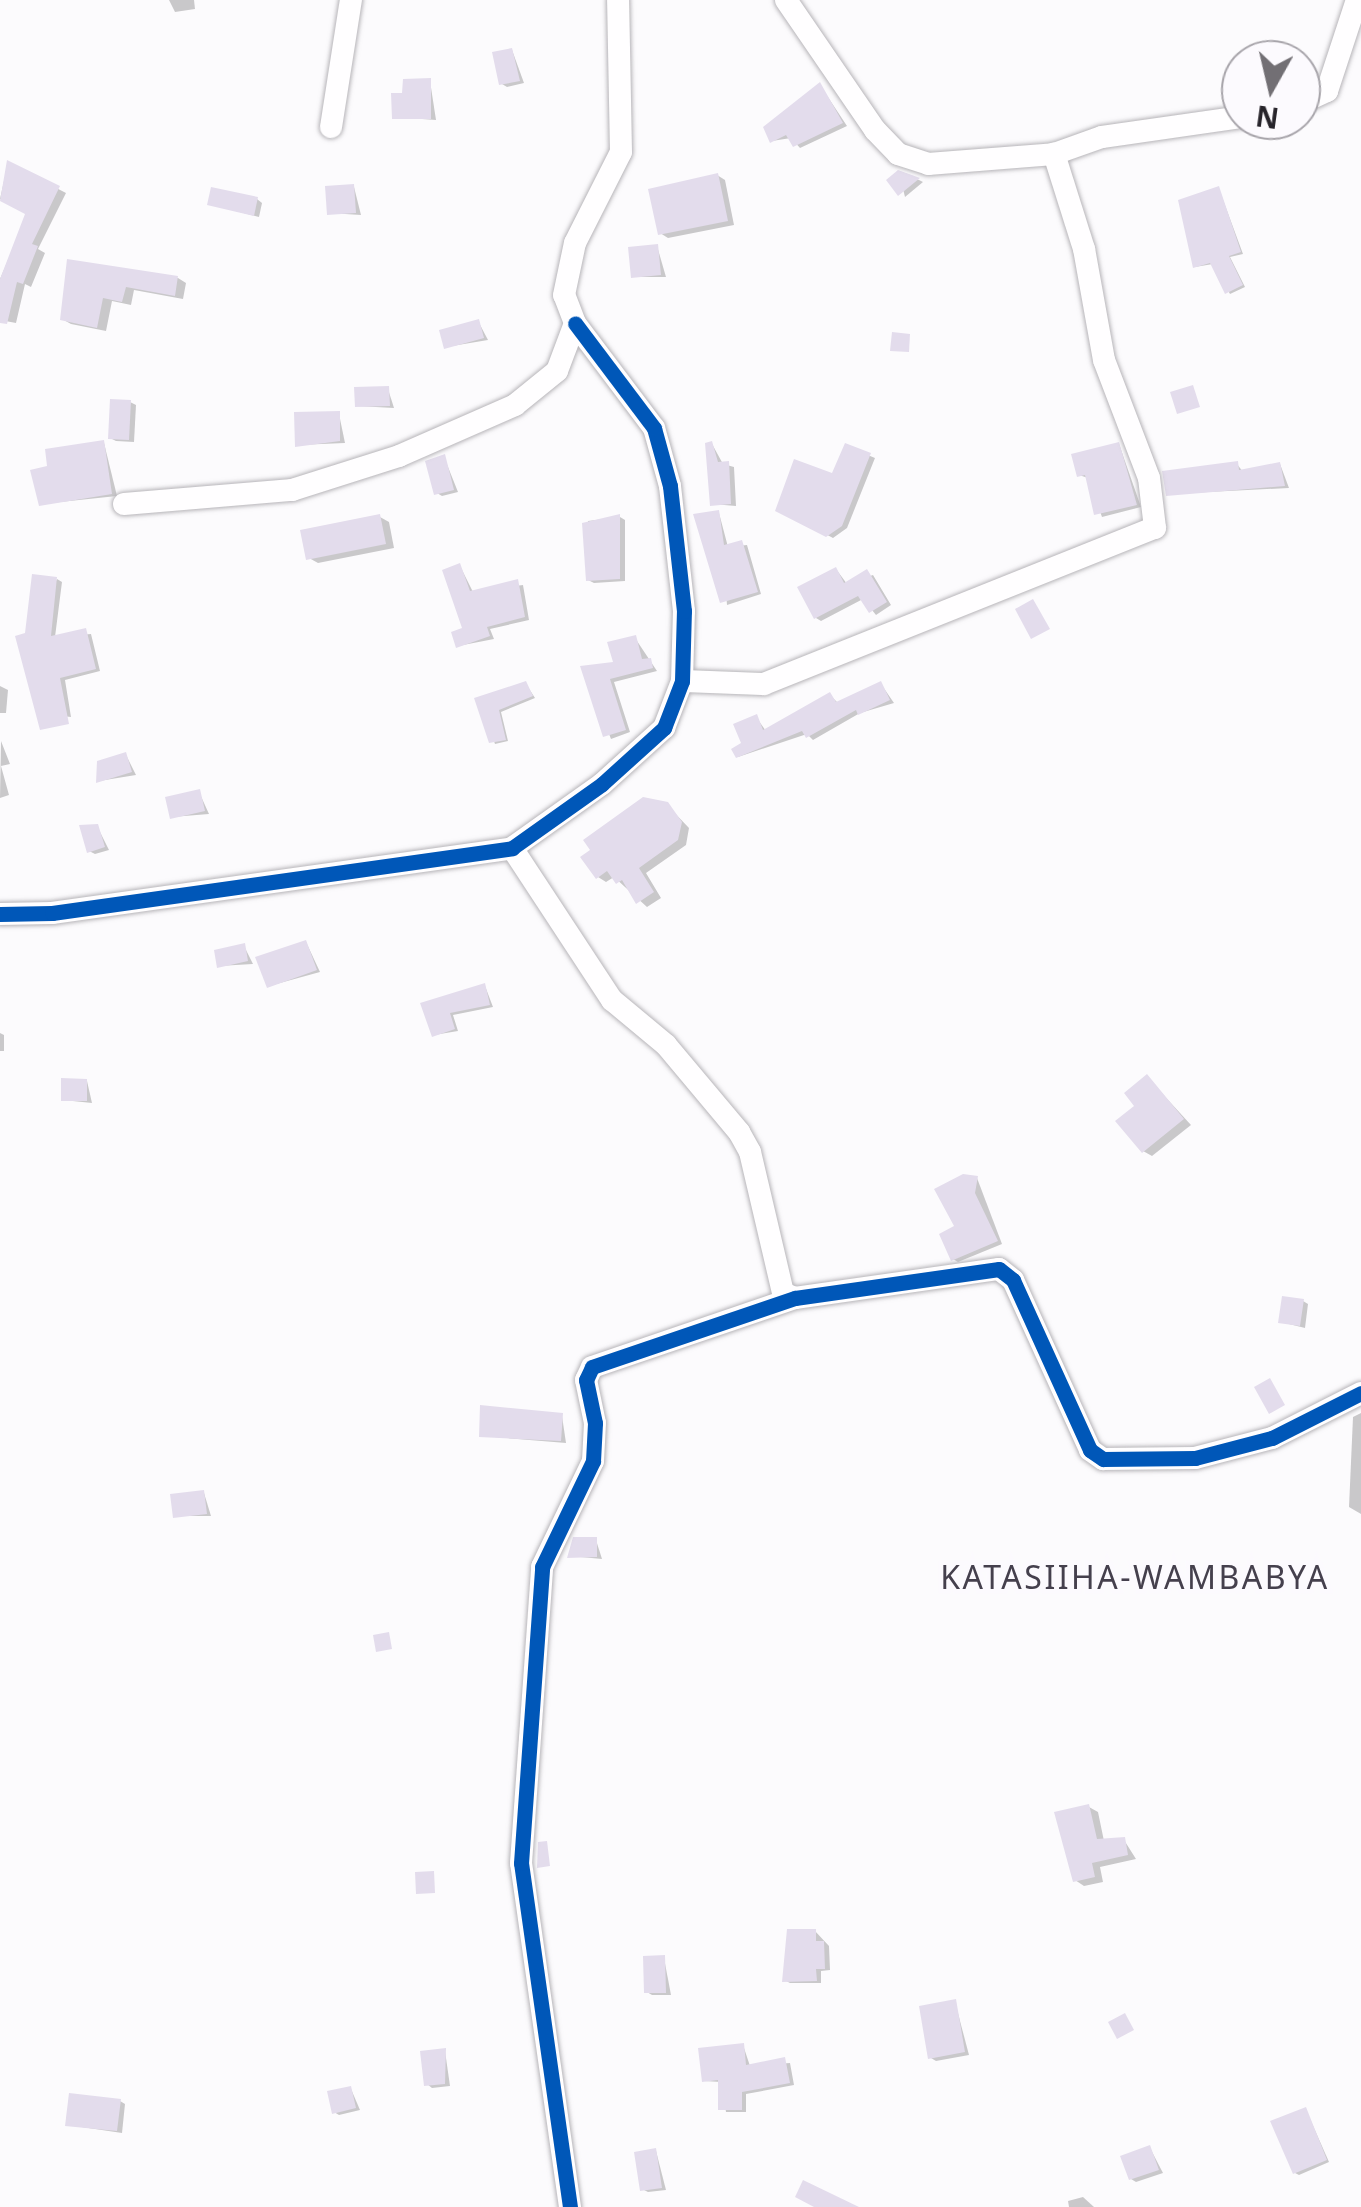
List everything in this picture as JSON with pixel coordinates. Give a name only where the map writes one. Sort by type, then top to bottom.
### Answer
[{"type":"street","points":[[331,126],[350,0]]},
{"type":"street","points":[[0,914],[52,913],[512,848],[602,784],[664,728],[682,681],[682,563],[654,428],[575,323],[564,295],[575,243],[621,152],[618,0]]},
{"type":"street","points":[[786,0],[875,130],[898,154],[928,164],[1054,154],[1102,137],[1221,120]]},
{"type":"street","points":[[1321,93],[1327,90],[1357,0]]},
{"type":"street","points":[[682,681],[764,684],[1155,528],[1149,478],[1104,360],[1084,249],[1054,154]]},
{"type":"street","points":[[124,504],[292,490],[399,456],[515,406],[557,371],[575,323]]},
{"type":"street","points":[[512,848],[612,1000],[666,1045],[740,1132],[784,1293],[794,1298]]},
{"type":"street","points":[[570,2207],[521,1862],[542,1567],[593,1461],[586,1380],[602,1362],[794,1298],[999,1269],[1012,1280],[1090,1450],[1102,1459],[1195,1458],[1272,1438],[1361,1392]]},
{"type":"building","points":[[512,48],[520,81],[499,85],[492,52]]},
{"type":"building","points":[[431,78],[431,119],[392,119],[391,93],[402,93],[403,79]]},
{"type":"building","points":[[820,82],[843,123],[793,147],[786,135],[770,143],[763,127]]},
{"type":"building","points":[[7,160],[60,186],[32,244],[38,246],[23,284],[17,282],[7,324],[0,323],[0,279],[25,214],[0,201]]},
{"type":"building","points":[[898,170],[920,178],[898,196],[886,180]]},
{"type":"building","points":[[718,173],[728,221],[658,235],[648,189]]},
{"type":"building","points":[[354,184],[356,213],[327,215],[325,186]]},
{"type":"building","points":[[1219,186],[1241,252],[1229,256],[1243,285],[1225,294],[1210,263],[1193,268],[1178,200]]},
{"type":"building","points":[[211,187],[258,197],[254,216],[207,205]]},
{"type":"building","points":[[658,244],[661,275],[631,278],[628,247]]},
{"type":"building","points":[[67,259],[178,276],[175,296],[126,287],[122,302],[103,298],[97,328],[60,320]]},
{"type":"building","points":[[479,319],[484,338],[444,349],[439,330]]},
{"type":"building","points":[[892,332],[910,334],[909,352],[890,351]]},
{"type":"building","points":[[1193,385],[1200,407],[1177,414],[1170,392]]},
{"type":"building","points":[[389,386],[390,406],[355,407],[354,387]]},
{"type":"building","points":[[110,399],[131,400],[129,440],[108,439]]},
{"type":"building","points":[[340,411],[340,441],[295,447],[294,412]]},
{"type":"building","points":[[104,440],[112,494],[39,506],[30,470],[47,466],[45,449]]},
{"type":"building","points":[[712,441],[718,462],[729,461],[731,504],[710,506],[705,443]]},
{"type":"building","points":[[1119,442],[1137,505],[1094,515],[1085,475],[1077,477],[1071,454]]},
{"type":"building","points":[[845,443],[871,453],[842,526],[826,537],[775,511],[794,459],[832,473]]},
{"type":"building","points":[[445,454],[454,490],[434,495],[425,461]]},
{"type":"building","points":[[1238,461],[1239,470],[1280,462],[1285,486],[1166,496],[1162,471]]},
{"type":"building","points":[[719,510],[724,545],[742,540],[758,592],[720,603],[693,514]]},
{"type":"building","points":[[380,514],[386,544],[306,560],[300,530]]},
{"type":"building","points":[[620,514],[620,579],[586,581],[582,523]]},
{"type":"building","points":[[460,563],[470,591],[518,579],[525,617],[487,627],[490,636],[456,648],[451,632],[462,628],[442,570]]},
{"type":"building","points":[[836,567],[844,583],[867,569],[887,602],[869,613],[858,596],[814,619],[797,587]]},
{"type":"building","points":[[32,574],[57,577],[51,636],[86,628],[96,669],[60,678],[69,724],[40,730],[15,636],[25,633]]},
{"type":"building","points":[[1033,599],[1050,629],[1031,639],[1015,609]]},
{"type":"building","points":[[636,635],[642,659],[651,658],[653,668],[610,679],[626,730],[603,737],[580,666],[613,662],[607,642]]},
{"type":"building","points":[[526,681],[533,696],[499,710],[506,740],[489,743],[474,698]]},
{"type":"building","points":[[881,681],[890,700],[858,715],[856,710],[806,738],[802,731],[736,758],[731,749],[741,743],[733,724],[757,714],[763,730],[830,692],[836,702]]},
{"type":"building","points":[[126,752],[132,772],[96,783],[97,761]]},
{"type":"building","points":[[200,789],[205,811],[170,819],[165,797]]},
{"type":"building","points":[[643,797],[668,802],[682,822],[678,840],[639,868],[654,892],[636,904],[622,880],[616,884],[607,871],[596,879],[580,857],[590,850],[583,840]]},
{"type":"building","points":[[98,824],[105,847],[87,853],[79,825]]},
{"type":"building","points":[[306,940],[317,970],[267,988],[255,957]]},
{"type":"building","points":[[245,943],[248,961],[217,968],[214,950]]},
{"type":"building","points":[[485,983],[490,1005],[450,1013],[455,1029],[432,1037],[420,1003]]},
{"type":"building","points":[[1147,1074],[1184,1119],[1142,1153],[1115,1121],[1134,1106],[1124,1093]]},
{"type":"building","points":[[61,1078],[87,1079],[87,1101],[61,1101]]},
{"type":"building","points":[[963,1174],[978,1176],[975,1193],[998,1241],[951,1261],[939,1234],[954,1226],[934,1189]]},
{"type":"building","points":[[1282,1296],[1304,1299],[1300,1326],[1278,1323]]},
{"type":"building","points":[[1270,1378],[1285,1405],[1269,1414],[1254,1387]]},
{"type":"building","points":[[480,1405],[563,1413],[561,1441],[479,1437]]},
{"type":"building","points":[[204,1490],[207,1514],[173,1518],[170,1494]]},
{"type":"building","points":[[573,1537],[597,1537],[597,1557],[567,1558]]},
{"type":"building","points":[[389,1632],[392,1649],[376,1652],[373,1635]]},
{"type":"building","points":[[1089,1804],[1097,1839],[1125,1837],[1128,1855],[1092,1863],[1095,1877],[1073,1882],[1054,1812]]},
{"type":"building","points":[[547,1841],[550,1866],[537,1868],[538,1842]]},
{"type":"building","points":[[434,1871],[435,1893],[416,1894],[415,1872]]},
{"type":"building","points":[[787,1929],[816,1929],[816,1941],[824,1941],[825,1969],[816,1969],[817,1981],[782,1982]]},
{"type":"building","points":[[665,1955],[666,1993],[644,1993],[643,1956]]},
{"type":"building","points":[[956,1999],[965,2052],[928,2059],[919,2006]]},
{"type":"building","points":[[1125,2013],[1134,2030],[1117,2039],[1108,2022]]},
{"type":"building","points":[[744,2043],[746,2065],[785,2057],[790,2083],[742,2092],[742,2110],[718,2110],[718,2080],[702,2082],[698,2048]]},
{"type":"building","points":[[446,2048],[445,2084],[424,2086],[420,2051]]},
{"type":"building","points":[[351,2086],[356,2108],[332,2114],[327,2091]]},
{"type":"building","points":[[69,2093],[121,2099],[117,2131],[65,2126]]},
{"type":"building","points":[[1306,2107],[1327,2160],[1293,2174],[1270,2121]]},
{"type":"building","points":[[1150,2145],[1159,2170],[1129,2180],[1120,2156]]},
{"type":"building","points":[[656,2148],[662,2188],[640,2191],[634,2152]]},
{"type":"building","points":[[803,2180],[859,2207],[814,2207],[795,2197]]},
{"type":"cycle path","points":[[0,914],[52,913],[512,848],[602,784],[664,728],[682,681],[684,611],[670,486],[654,428],[575,323]]},
{"type":"cycle path","points":[[570,2207],[521,1863],[542,1567],[593,1461],[595,1423],[586,1380],[592,1367],[795,1298],[999,1269],[1013,1280],[1090,1450],[1103,1459],[1195,1458],[1272,1438],[1361,1393]]},
{"type":"district","name":"KATASIIHA-WAMBABYA","points":[[1135,1577]]}]
